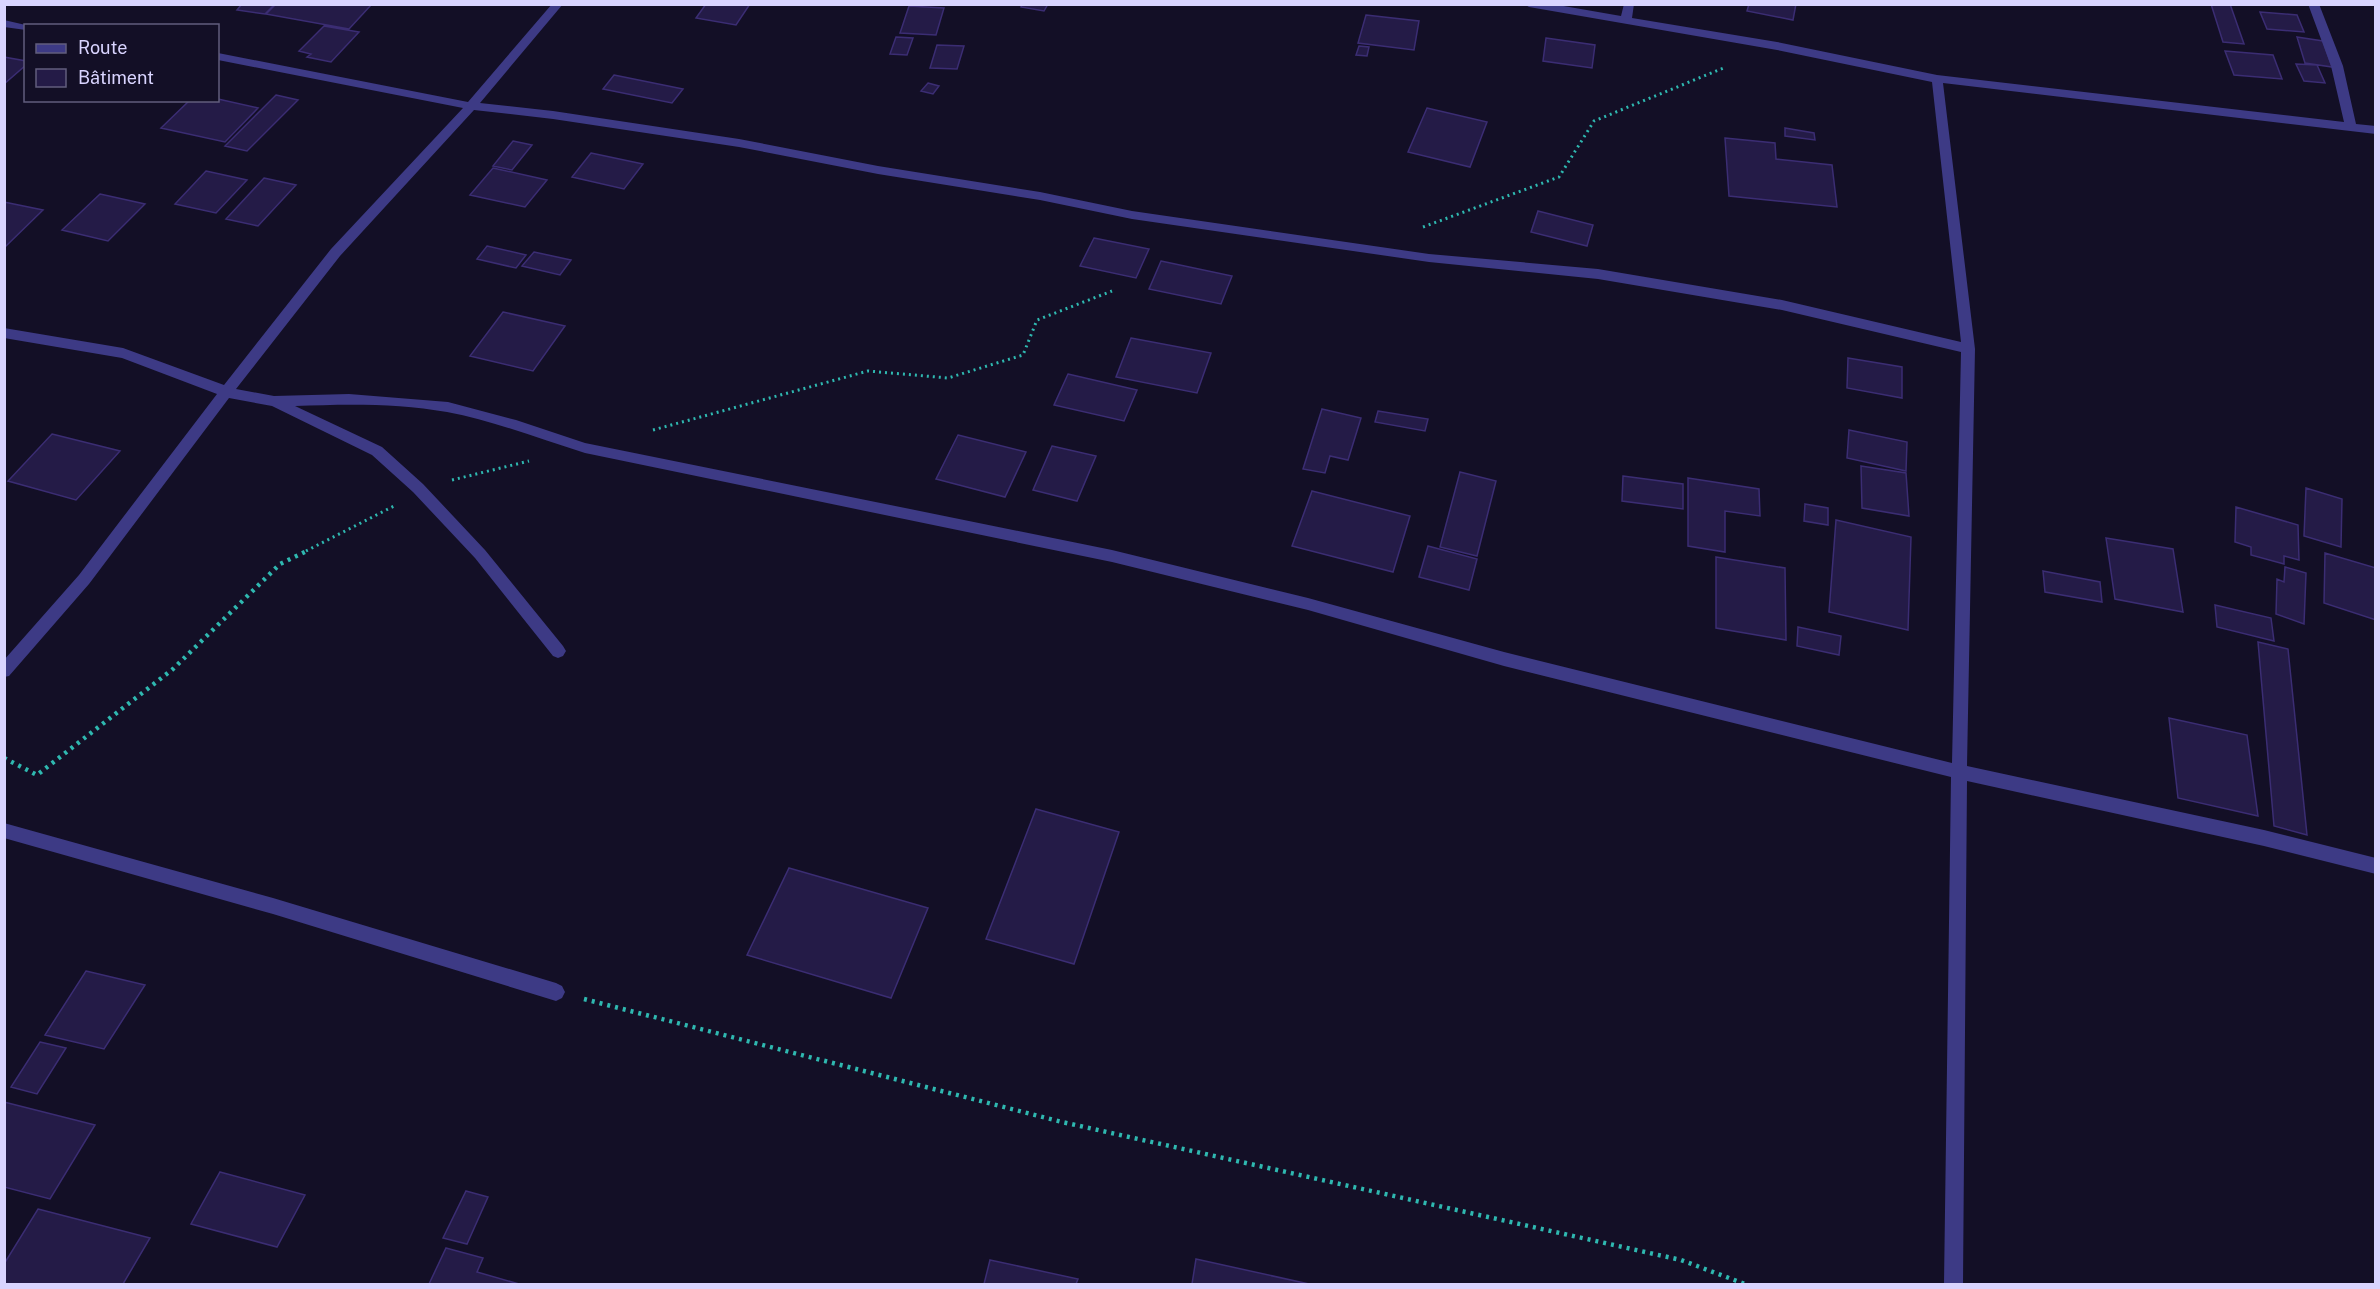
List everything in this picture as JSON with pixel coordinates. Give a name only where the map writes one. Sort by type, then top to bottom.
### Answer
[{"type":"street","points":[[4,671],[77,586],[304,290],[369,213],[529,43],[558,4]]},
{"type":"street","points":[[1529,4],[1776,46],[1937,79],[2376,130]]},
{"type":"street","points":[[1626,20],[1629,4]]},
{"type":"street","points":[[2313,4],[2337,66],[2351,126]]},
{"type":"street","points":[[4,23],[24,27]]},
{"type":"street","points":[[219,56],[471,106],[553,115],[739,143],[878,170],[1040,196],[1132,215],[1430,258],[1598,274],[1782,305],[1968,349]]},
{"type":"street","points":[[1937,79],[1968,349],[1953,1284]]},
{"type":"street","points":[[4,333],[123,353],[227,392],[274,401],[349,399],[448,407],[516,425],[585,448],[1112,556],[1308,604],[1504,659],[1960,772],[2252,836],[2376,866]]},
{"type":"street","points":[[274,401],[377,451],[418,488],[480,554],[558,651]]},
{"type":"street","points":[[4,830],[273,906],[556,992]]},
{"type":"path","points":[[1420,228],[1559,177],[1594,122],[1776,46]]},
{"type":"path","points":[[642,433],[868,371],[948,378],[1023,354],[1037,320],[1112,291]]},
{"type":"path","points":[[4,758],[37,775],[173,669],[280,564],[383,514],[418,488],[585,448]]},
{"type":"path","points":[[556,992],[1062,1122],[1682,1260],[1745,1284]]},
{"type":"building","points":[[242,4],[275,4],[265,14],[237,10]]},
{"type":"building","points":[[276,4],[372,4],[349,29],[266,14]]},
{"type":"building","points":[[706,4],[750,4],[736,25],[696,18]]},
{"type":"building","points":[[1022,4],[1048,4],[1044,11],[1021,7]]},
{"type":"building","points":[[1749,4],[1796,4],[1793,20],[1747,11]]},
{"type":"building","points":[[2211,4],[2230,4],[2244,44],[2223,42]]},
{"type":"building","points":[[909,6],[944,8],[936,35],[900,33]]},
{"type":"building","points":[[2260,12],[2297,15],[2304,32],[2267,29]]},
{"type":"building","points":[[1366,15],[1419,21],[1414,50],[1358,43]]},
{"type":"building","points":[[324,26],[359,32],[331,62],[307,57],[311,54],[299,51]]},
{"type":"building","points":[[896,37],[913,38],[907,55],[890,54]]},
{"type":"building","points":[[2297,37],[2323,41],[2332,67],[2305,63]]},
{"type":"building","points":[[1546,38],[1595,45],[1592,68],[1543,61]]},
{"type":"building","points":[[937,45],[964,46],[957,69],[930,68]]},
{"type":"building","points":[[1359,46],[1369,47],[1367,56],[1356,55]]},
{"type":"building","points":[[2225,51],[2273,55],[2282,79],[2234,75]]},
{"type":"building","points":[[4,57],[24,61],[24,67],[4,84]]},
{"type":"building","points":[[2296,64],[2317,65],[2325,83],[2304,81]]},
{"type":"building","points":[[614,75],[683,89],[672,103],[603,89]]},
{"type":"building","points":[[928,83],[939,86],[933,94],[921,91]]},
{"type":"building","points":[[276,95],[298,100],[247,151],[225,146]]},
{"type":"building","points":[[219,99],[258,108],[225,142],[161,128],[188,102],[219,102]]},
{"type":"building","points":[[1427,108],[1487,122],[1470,167],[1408,152]]},
{"type":"building","points":[[1785,128],[1814,133],[1815,140],[1785,136]]},
{"type":"building","points":[[1725,138],[1775,143],[1776,159],[1832,165],[1837,207],[1729,196]]},
{"type":"building","points":[[513,141],[532,145],[512,170],[493,166]]},
{"type":"building","points":[[591,153],[643,164],[624,189],[572,177]]},
{"type":"building","points":[[493,168],[547,180],[525,207],[470,195]]},
{"type":"building","points":[[206,171],[247,180],[216,213],[175,204]]},
{"type":"building","points":[[264,178],[296,185],[258,226],[226,219]]},
{"type":"building","points":[[100,194],[145,204],[108,241],[62,230]]},
{"type":"building","points":[[4,202],[43,210],[4,248]]},
{"type":"building","points":[[1538,211],[1593,225],[1587,246],[1531,232]]},
{"type":"building","points":[[1094,238],[1149,249],[1136,278],[1080,266]]},
{"type":"building","points":[[487,246],[526,255],[516,268],[477,259]]},
{"type":"building","points":[[534,252],[571,260],[560,275],[522,266]]},
{"type":"building","points":[[1161,261],[1232,276],[1221,304],[1149,289]]},
{"type":"building","points":[[503,312],[565,326],[533,371],[470,356]]},
{"type":"building","points":[[1131,338],[1211,353],[1197,393],[1116,377]]},
{"type":"building","points":[[1848,358],[1902,367],[1902,398],[1847,388]]},
{"type":"building","points":[[1068,374],[1137,390],[1124,421],[1054,405]]},
{"type":"building","points":[[1322,409],[1361,418],[1348,460],[1330,456],[1325,473],[1303,469]]},
{"type":"building","points":[[1378,411],[1428,419],[1425,431],[1375,422]]},
{"type":"building","points":[[1849,430],[1907,442],[1906,471],[1847,458]]},
{"type":"building","points":[[52,434],[120,451],[76,500],[8,481]]},
{"type":"building","points":[[958,435],[1026,452],[1005,497],[936,479]]},
{"type":"building","points":[[1052,446],[1096,456],[1077,501],[1033,490]]},
{"type":"building","points":[[1861,466],[1906,473],[1909,516],[1862,508]]},
{"type":"building","points":[[1460,472],[1496,481],[1477,556],[1440,547]]},
{"type":"building","points":[[1623,476],[1683,484],[1683,509],[1622,501]]},
{"type":"building","points":[[1688,478],[1759,489],[1760,516],[1725,511],[1725,552],[1688,546]]},
{"type":"building","points":[[2306,488],[2342,499],[2341,547],[2304,536]]},
{"type":"building","points":[[1312,491],[1410,516],[1393,572],[1292,546]]},
{"type":"building","points":[[1805,504],[1828,508],[1828,525],[1804,521]]},
{"type":"building","points":[[2236,507],[2298,525],[2299,560],[2284,556],[2284,564],[2251,555],[2251,547],[2235,542]]},
{"type":"building","points":[[1836,520],[1911,537],[1908,630],[1829,612]]},
{"type":"building","points":[[2106,538],[2173,549],[2183,612],[2115,599]]},
{"type":"building","points":[[1428,546],[1477,559],[1469,590],[1419,577]]},
{"type":"building","points":[[2325,553],[2376,568],[2376,620],[2324,603]]},
{"type":"building","points":[[1716,557],[1785,568],[1786,640],[1716,628]]},
{"type":"building","points":[[2285,567],[2306,573],[2304,624],[2276,614],[2277,579],[2284,582]]},
{"type":"building","points":[[2043,571],[2100,582],[2102,602],[2045,592]]},
{"type":"building","points":[[2215,605],[2271,618],[2274,641],[2217,627]]},
{"type":"building","points":[[1798,627],[1841,636],[1839,655],[1797,646]]},
{"type":"building","points":[[2258,642],[2288,649],[2307,835],[2274,826]]},
{"type":"building","points":[[2169,718],[2247,735],[2258,816],[2178,798]]},
{"type":"building","points":[[1036,809],[1119,832],[1074,964],[986,939]]},
{"type":"building","points":[[789,868],[928,908],[891,998],[747,955]]},
{"type":"building","points":[[86,971],[145,985],[104,1049],[45,1035]]},
{"type":"building","points":[[40,1042],[66,1048],[37,1094],[11,1087]]},
{"type":"building","points":[[4,1102],[95,1125],[50,1199],[4,1187]]},
{"type":"building","points":[[220,1172],[305,1195],[277,1247],[191,1224]]},
{"type":"building","points":[[466,1191],[488,1197],[467,1244],[443,1238]]},
{"type":"building","points":[[38,1209],[150,1238],[123,1284],[4,1284],[4,1264]]},
{"type":"building","points":[[446,1248],[483,1258],[477,1272],[519,1284],[429,1284]]},
{"type":"building","points":[[1196,1259],[1309,1284],[1192,1284]]},
{"type":"building","points":[[990,1260],[1078,1279],[1076,1284],[984,1284]]}]
